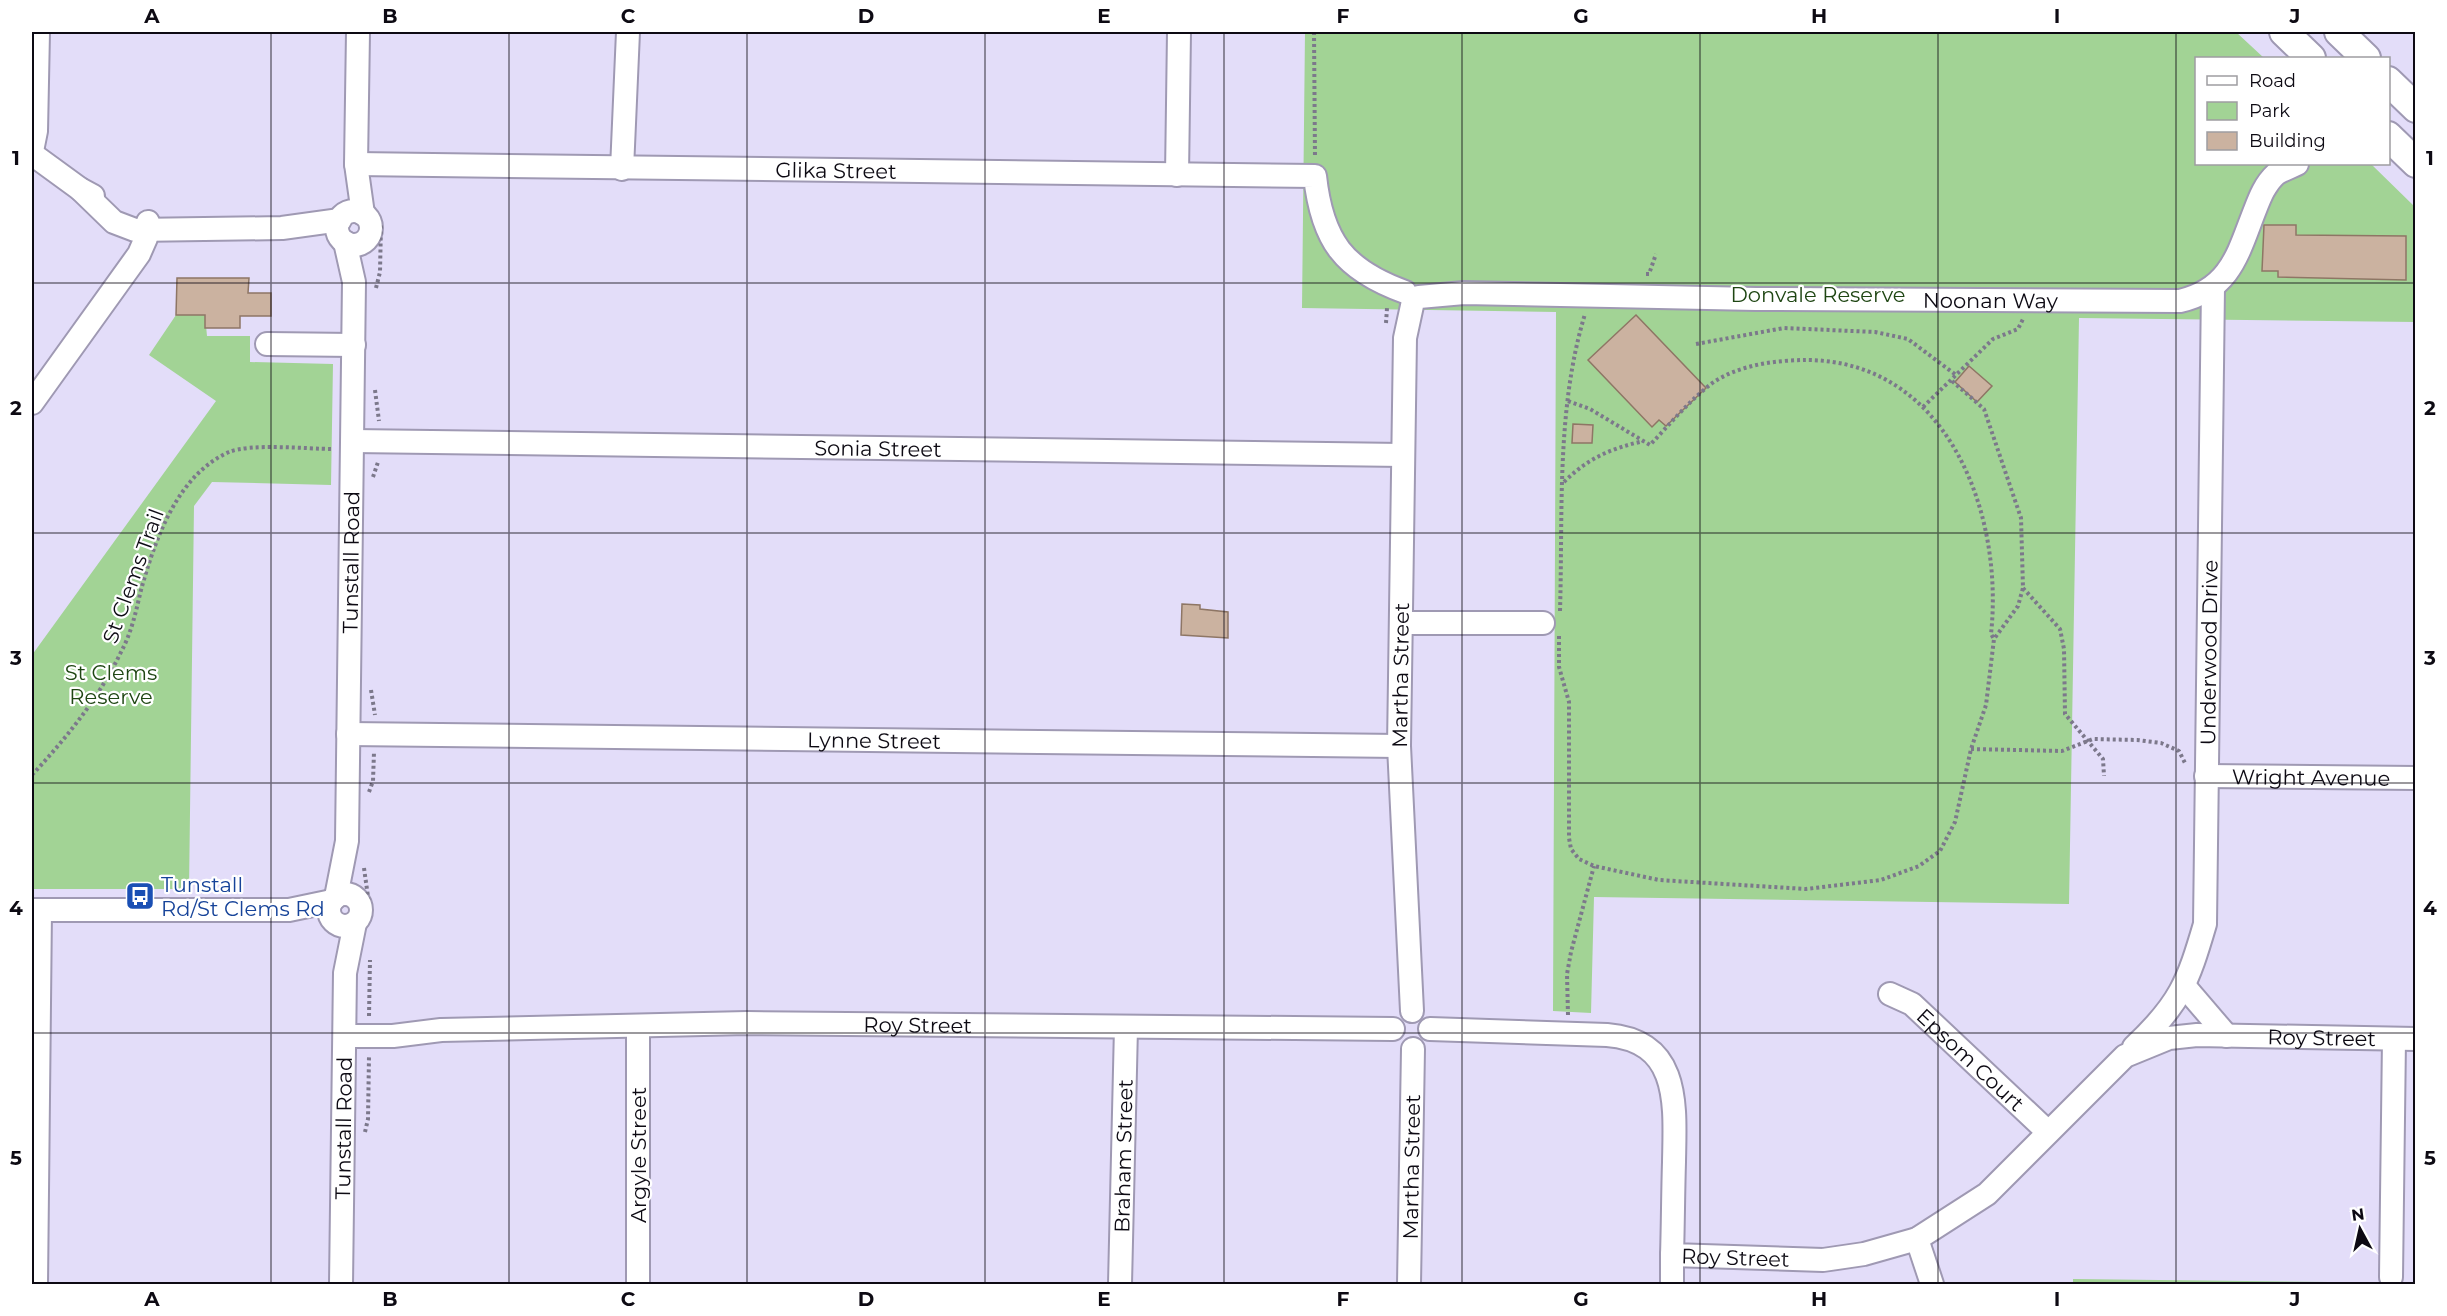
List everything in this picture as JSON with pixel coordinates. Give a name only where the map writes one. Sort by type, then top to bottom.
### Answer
[{"type":"main road","points":[[2284,32],[2310,57]]},
{"type":"main road","points":[[2339,32],[2365,57]]},
{"type":"main road","points":[[2390,83],[2415,108]]},
{"type":"main road","points":[[2390,138],[2415,163]]},
{"type":"street","points":[[38,32],[35,158],[80,189],[114,222],[177,227],[350,228]]},
{"type":"street","name":"Tunstall Road","points":[[341,1284],[345,973],[341,910],[347,841],[348,734],[344,445],[354,345],[354,282],[350,228],[356,164],[358,32]]},
{"type":"street","points":[[622,169],[628,32]]},
{"type":"street","points":[[1177,175],[1179,32]]},
{"type":"street","name":"Glika Street","points":[[356,164],[1315,176]]},
{"type":"street","name":"Noonan Way","points":[[1405,300],[1413,288],[1433,288],[1464,293],[2170,302],[2189,299],[2213,287],[2225,277],[2235,261],[2263,190],[2277,174],[2295,165]]},
{"type":"street","points":[[1315,176],[1321,215],[1343,255],[1364,274],[1405,300]]},
{"type":"street","points":[[32,403],[138,254],[148,226]]},
{"type":"street","name":"Underwood Drive","points":[[2185,987],[2205,924],[2197,772],[2213,287]]},
{"type":"street","name":"Martha Street","points":[[1405,300],[1399,746],[1412,1011]]},
{"type":"street","points":[[267,344],[354,345]]},
{"type":"street","name":"Sonia Street","points":[[344,445],[1403,454]]},
{"type":"street","points":[[1402,623],[1554,625]]},
{"type":"street","name":"Lynne Street","points":[[348,734],[1399,746]]},
{"type":"street","name":"Wright Avenue","points":[[2197,772],[2415,778]]},
{"type":"street","points":[[36,1284],[36,910],[341,910]]},
{"type":"street","points":[[2185,987],[2227,1036]]},
{"type":"street","name":"Roy Street","points":[[1430,1029],[1627,1036],[1645,1046],[1660,1060],[1674,1094],[1672,1255],[1823,1260],[1864,1254],[1917,1239],[1987,1194],[2170,1010],[2185,987]]},
{"type":"street","name":"Epsom Court","points":[[1890,994],[1912,1004],[2048,1132]]},
{"type":"street","points":[[1412,1011],[1425,1017],[1430,1029],[1426,1042],[1413,1049],[1398,1043],[1393,1029],[1399,1016],[1412,1011]]},
{"type":"street","name":"Roy Street","points":[[345,1029],[393,1036],[441,1030],[747,1023],[1393,1029]]},
{"type":"street","name":"Argyle Street","points":[[638,1026],[638,1284]]},
{"type":"street","name":"Braham Street","points":[[1120,1284],[1126,1027]]},
{"type":"street","name":"Roy Street","points":[[2125,1056],[2169,1038],[2227,1036],[2405,1039]]},
{"type":"street","points":[[2391,1277],[2405,1039]]},
{"type":"street","name":"Martha Street","points":[[1409,1284],[1413,1049]]},
{"type":"street","points":[[1917,1239],[1932,1284]]},
{"type":"street","points":[[1672,1255],[1672,1284]]},
{"type":"path","points":[[1314,32],[1315,176]]},
{"type":"path","points":[[1638,274],[1649,274],[1656,254]]},
{"type":"path","points":[[1591,295],[1577,341],[1568,401],[1554,625],[1558,667],[1569,702],[1569,837],[1571,849],[1579,859],[1594,866],[1659,880],[1806,889],[1881,880],[1919,866],[1940,851],[1955,822],[1971,749],[1986,705],[1994,639],[2018,606],[2023,588],[2022,518],[1984,409],[1951,380]]},
{"type":"path","points":[[1923,407],[1993,339],[2019,328],[2023,313]]},
{"type":"path","points":[[1696,344],[1784,328],[1875,332],[1908,339],[1956,375]]},
{"type":"path","points":[[1568,401],[1590,409],[1650,445],[1712,383],[1763,363],[1796,360],[1847,364],[1890,383],[1923,407],[1949,440],[1972,483],[1981,507],[1992,560],[1995,599],[1991,634],[1994,639]]},
{"type":"path","points":[[1564,482],[1595,457],[1607,451],[1644,441]]},
{"type":"path","name":"St Clems Trail","points":[[32,775],[72,730],[108,678],[130,633],[154,548],[177,501],[189,484],[214,460],[232,451],[250,448],[344,445]]},
{"type":"path","points":[[2023,588],[2060,628],[2064,649],[2065,714],[2103,759],[2104,776]]},
{"type":"path","points":[[1971,749],[2062,751],[2088,741],[2137,740],[2161,743],[2178,752],[2197,772]]},
{"type":"path","points":[[1568,1033],[1567,974],[1594,866]]},
{"type":"green space","name":"Donvale Reserve","points":[[1305,32],[2236,32],[2263,57],[2195,57],[2195,165],[2372,165],[2415,207],[2415,322],[2079,318],[2069,904],[1594,897],[1591,1013],[1553,1011],[1556,312],[1302,308]]},
{"type":"green space","name":"St Clems Reserve","points":[[176,315],[205,315],[207,336],[250,336],[250,362],[333,364],[331,485],[212,482],[194,506],[189,889],[32,889],[32,655],[216,401],[149,355]]},
{"type":"green space","points":[[2073,1279],[2416,1283],[2073,1284]]},
{"type":"building","points":[[2264,225],[2296,225],[2296,235],[2406,236],[2406,280],[2278,277],[2278,271],[2262,271]]},
{"type":"building","points":[[177,278],[249,278],[248,293],[271,293],[271,316],[240,316],[240,328],[205,328],[205,315],[176,315]]},
{"type":"building","points":[[1636,315],[1706,388],[1666,426],[1659,420],[1652,427],[1588,360]]},
{"type":"building","points":[[1969,366],[1992,386],[1977,402],[1955,382]]},
{"type":"building","points":[[1573,424],[1593,425],[1592,443],[1572,443]]},
{"type":"building","points":[[1182,604],[1200,605],[1200,609],[1228,612],[1228,638],[1181,635]]},
{"type":"place","name":"Tunstall Rd/St Clems Rd","points":[[140,896]]}]
